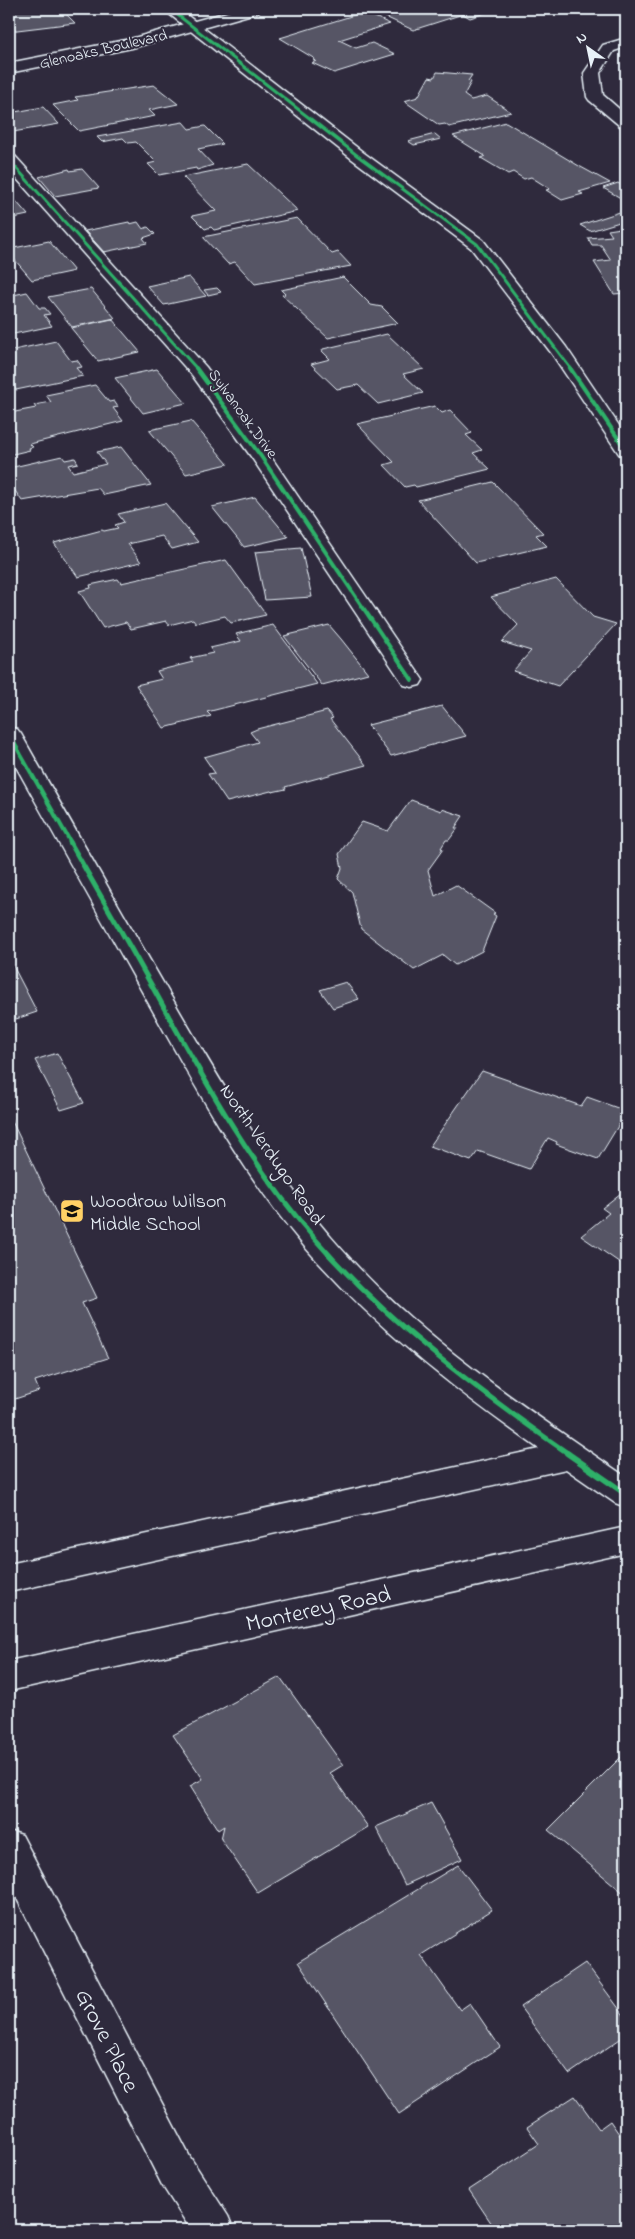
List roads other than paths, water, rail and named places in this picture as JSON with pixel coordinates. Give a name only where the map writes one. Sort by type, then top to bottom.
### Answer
[{"type":"street","points":[[170,9],[358,156],[477,244],[559,351],[626,450]]},
{"type":"street","name":"Glenoaks Boulevard","points":[[9,68],[65,58],[191,27],[254,9]]},
{"type":"street","points":[[626,42],[608,48],[592,73],[595,97],[626,123]]},
{"type":"street","name":"Sylvanoak Drive","points":[[9,160],[199,371],[265,463],[412,680]]},
{"type":"street","name":"North Verdugo Road","points":[[9,734],[222,1109],[280,1196],[314,1239],[354,1282],[402,1326],[511,1414],[626,1494]]},
{"type":"street","points":[[9,1578],[571,1455]]},
{"type":"street","name":"Monterey Road","points":[[9,1676],[626,1540]]},
{"type":"street","name":"Grove Place","points":[[9,1847],[176,2171],[214,2230]]},
{"type":"place","name":"Woodrow Wilson Middle School","points":[[72,1211]]}]
